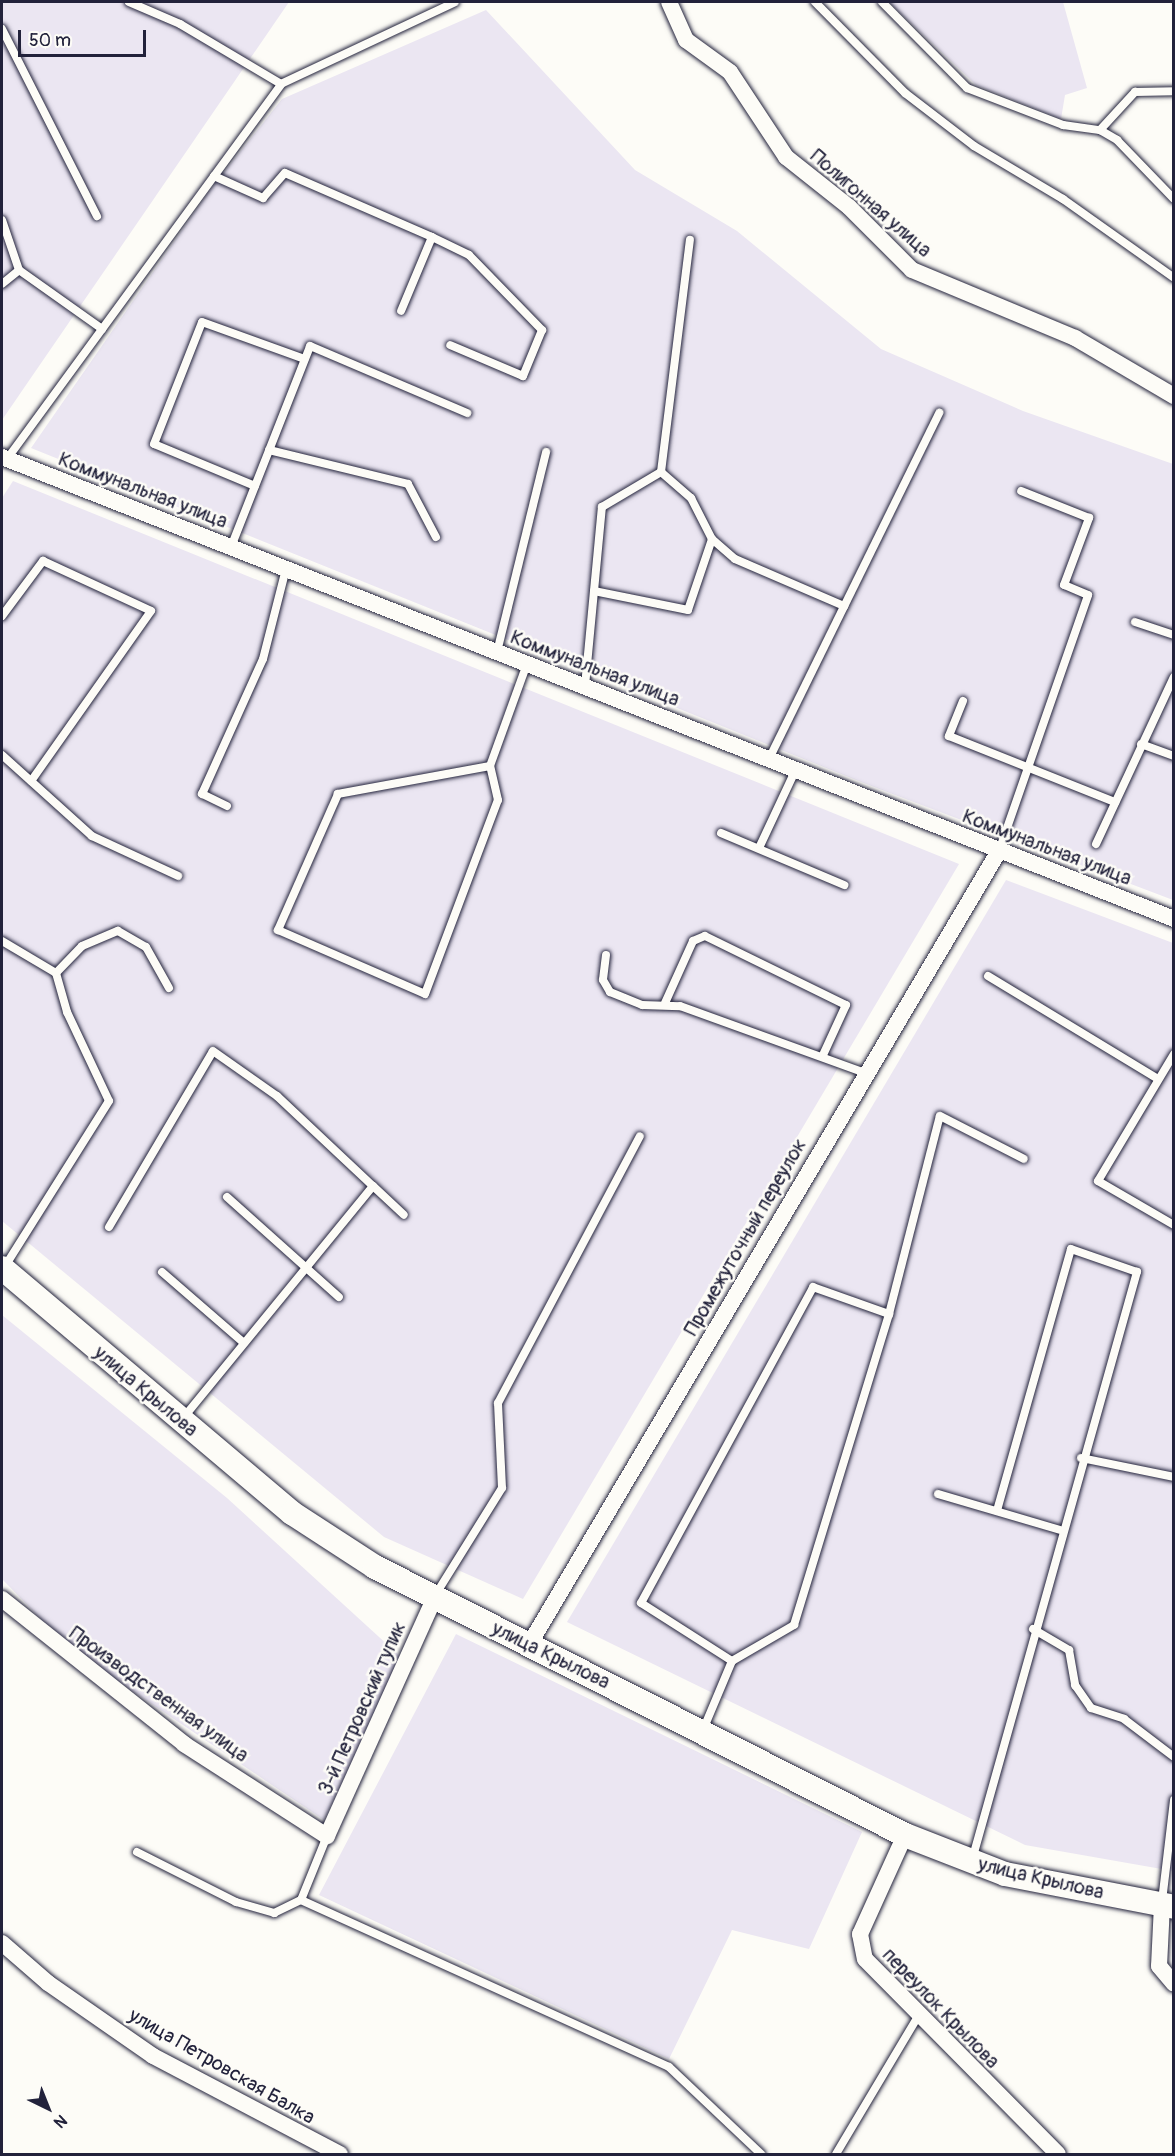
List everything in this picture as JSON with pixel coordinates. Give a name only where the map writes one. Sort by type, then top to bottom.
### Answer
[{"type":"main road","name":"улица Крылова","points":[[2,1268],[180,1421],[337,1544],[435,1597],[702,1730],[905,1835],[971,1862],[1168,1906]]},
{"type":"street","name":"Полигонная улица","points":[[669,2],[686,40],[730,72],[786,157],[849,207],[912,270],[1075,338],[1173,396]]},
{"type":"street","name":"Коммунальная улица","points":[[3,461],[231,547],[1173,919]]},
{"type":"street","name":"Промежуточный переулок","points":[[529,1645],[865,1073],[999,851]]},
{"type":"street","name":"3-й Петровский тупик","points":[[327,1836],[435,1597]]},
{"type":"street","name":"Производственная улица","points":[[2,1599],[184,1744],[327,1836]]},
{"type":"street","name":"переулок Крылова","points":[[905,1835],[860,1934],[865,1959],[917,2018],[1058,2154]]},
{"type":"street","points":[[1168,1906],[1159,1966],[1173,1984]]},
{"type":"street","name":"улица Петровская Балка","points":[[2,1943],[48,1983],[153,2055],[339,2154]]},
{"type":"lane","points":[[129,2],[180,24],[281,84]]},
{"type":"lane","points":[[3,461],[281,84],[455,2]]},
{"type":"lane","points":[[814,2],[905,93],[948,126],[1173,278]]},
{"type":"lane","points":[[882,2],[967,88],[1063,125],[1100,130],[1117,140],[1173,199]]},
{"type":"lane","points":[[2,29],[97,216]]},
{"type":"lane","points":[[1100,130],[1135,92],[1173,92]]},
{"type":"lane","points":[[214,176],[263,198],[285,173],[432,237],[469,255],[542,330],[524,376],[450,345]]},
{"type":"lane","points":[[2,220],[19,270],[102,329]]},
{"type":"lane","points":[[401,311],[432,237]]},
{"type":"lane","points":[[661,472],[690,240]]},
{"type":"lane","points":[[2,284],[19,270]]},
{"type":"lane","points":[[255,486],[154,444],[202,322],[305,359]]},
{"type":"lane","points":[[231,547],[310,346],[467,413]]},
{"type":"lane","points":[[769,759],[939,413]]},
{"type":"lane","points":[[269,450],[408,484],[436,537]]},
{"type":"lane","points":[[497,652],[546,452]]},
{"type":"lane","points":[[661,472],[690,498],[712,539],[735,559],[844,606]]},
{"type":"lane","points":[[585,687],[602,507],[661,472]]},
{"type":"lane","points":[[999,851],[1088,595],[1064,585],[1089,518],[1021,491]]},
{"type":"lane","points":[[594,591],[688,610],[712,539]]},
{"type":"lane","points":[[2,616],[43,561],[151,611],[31,781]]},
{"type":"lane","points":[[227,806],[202,794],[264,659],[286,569]]},
{"type":"lane","points":[[1136,622],[1173,635]]},
{"type":"lane","points":[[490,766],[338,794],[278,930],[425,994],[498,801],[490,766],[527,664]]},
{"type":"lane","points":[[1096,843],[1173,677]]},
{"type":"lane","points":[[963,701],[949,736],[1114,802]]},
{"type":"lane","points":[[1142,744],[1173,756]]},
{"type":"lane","points":[[2,755],[92,836],[178,876]]},
{"type":"lane","points":[[759,848],[796,770]]},
{"type":"lane","points":[[721,833],[844,885]]},
{"type":"lane","points":[[56,973],[82,946],[118,931],[146,947],[169,988]]},
{"type":"lane","points":[[665,1002],[693,941],[705,936],[846,1005],[822,1055]]},
{"type":"lane","points":[[2,941],[56,973],[67,1012],[109,1101],[2,1268]]},
{"type":"lane","points":[[606,955],[603,980],[610,992],[642,1005],[665,1002],[822,1055],[865,1073]]},
{"type":"lane","points":[[988,976],[1158,1079]]},
{"type":"lane","points":[[109,1227],[213,1051],[277,1096],[404,1215]]},
{"type":"lane","points":[[1173,1054],[1098,1181],[1173,1225]]},
{"type":"lane","points":[[702,1730],[732,1661],[794,1624],[889,1314],[940,1116],[1024,1159]]},
{"type":"lane","points":[[435,1597],[502,1488],[498,1403],[640,1136]]},
{"type":"lane","points":[[180,1421],[373,1186]]},
{"type":"lane","points":[[227,1197],[339,1297]]},
{"type":"lane","points":[[971,1862],[1060,1530],[1137,1272],[1071,1249],[997,1511]]},
{"type":"lane","points":[[162,1272],[243,1343]]},
{"type":"lane","points":[[732,1661],[641,1603],[813,1287],[889,1314]]},
{"type":"lane","points":[[1082,1458],[1173,1476]]},
{"type":"lane","points":[[938,1494],[1060,1530]]},
{"type":"lane","points":[[1033,1629],[1069,1650],[1075,1685],[1091,1708],[1124,1719],[1173,1757]]},
{"type":"lane","points":[[1168,1906],[1173,1800]]},
{"type":"lane","points":[[137,1852],[236,1902],[274,1913],[301,1900],[327,1836]]},
{"type":"lane","points":[[301,1900],[669,2067],[761,2154]]},
{"type":"lane","points":[[836,2154],[917,2018]]},
{"type":"shaded area","points":[[2,2],[289,2],[2,420]]},
{"type":"shaded area","points":[[889,2],[1063,2],[1087,88],[1065,95],[1061,119],[976,85]]},
{"type":"shaded area","points":[[486,10],[635,170],[737,231],[881,349],[1023,411],[1173,464],[1173,900],[861,782],[31,448],[210,190],[282,99]]},
{"type":"shaded area","points":[[13,481],[959,864],[523,1599],[384,1537],[2,1221],[2,498]]},
{"type":"shaded area","points":[[1006,880],[1173,943],[1173,1871],[1025,1845],[567,1622]]},
{"type":"shaded area","points":[[2,1315],[227,1498],[402,1658],[324,1820],[70,1649],[2,1579]]},
{"type":"shaded area","points":[[456,1634],[862,1832],[809,1949],[732,1930],[669,2059],[319,1895]]}]
